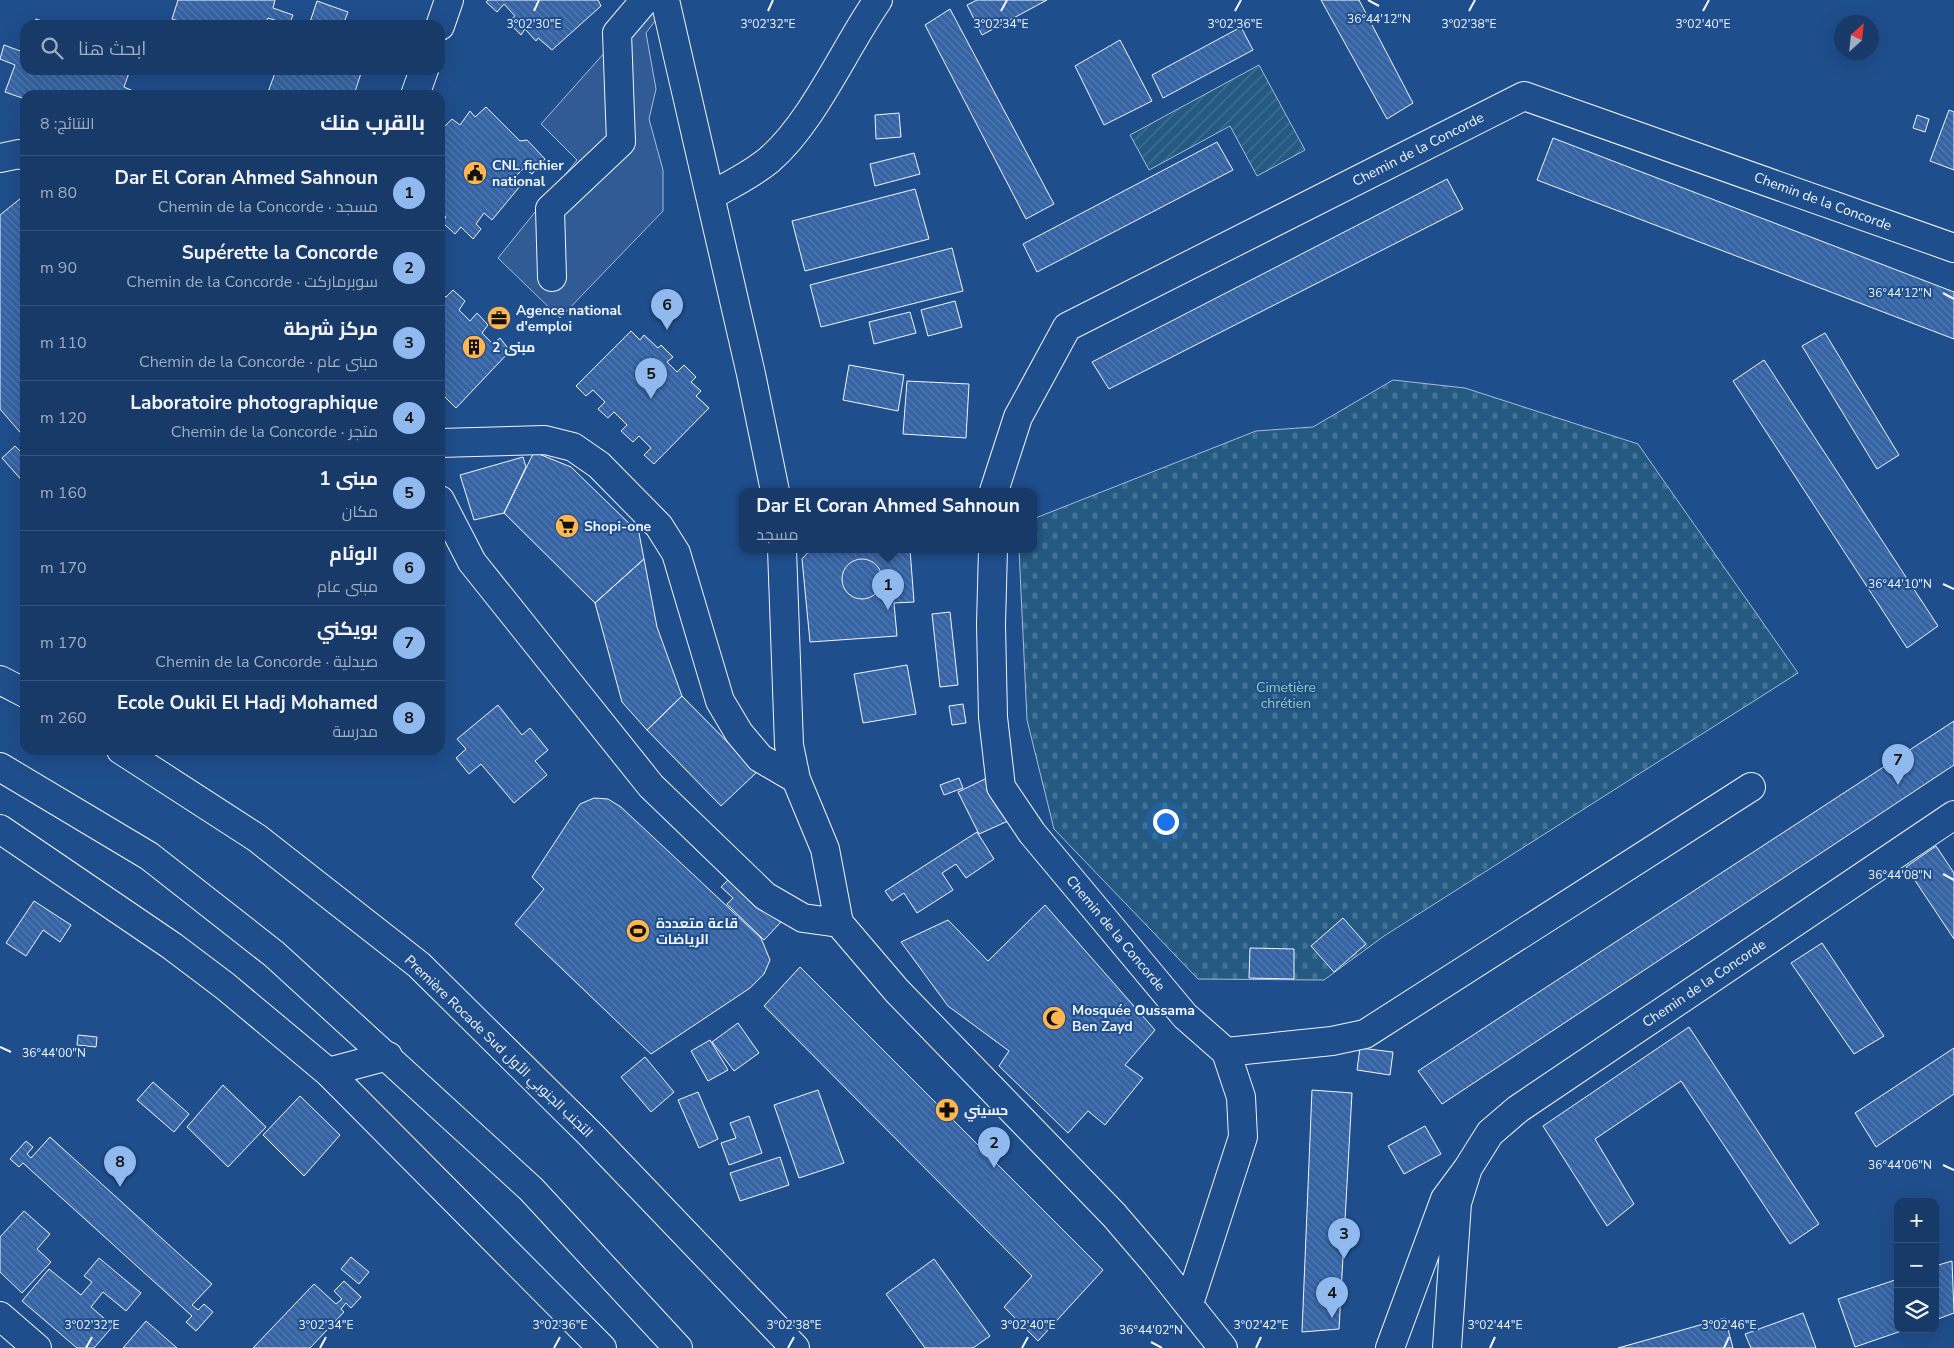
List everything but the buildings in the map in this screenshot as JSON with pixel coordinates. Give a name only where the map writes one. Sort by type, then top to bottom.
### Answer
[{"type":"main road","points":[[442,20],[449,0]]},
{"type":"main road","points":[[552,277],[550,209],[621,142],[617,33],[645,0]]},
{"type":"main road","points":[[664,0],[772,465],[775,488]]},
{"type":"main road","points":[[710,196],[740,180],[769,160],[800,127],[878,0]]},
{"type":"main road","points":[[418,90],[422,75]]},
{"type":"main road","name":"Chemin de la Concorde","points":[[995,488],[1018,417],[1067,327],[1524,96],[1954,248]]},
{"type":"main road","points":[[0,158],[20,154]]},
{"type":"main road","points":[[445,442],[545,440],[573,447],[599,465],[659,526],[676,553],[720,701],[739,733],[760,758],[796,779]]},
{"type":"main road","points":[[445,510],[472,562]]},
{"type":"main road","points":[[445,535],[472,562],[651,786],[765,896],[802,918],[839,923]]},
{"type":"main road","points":[[782,553],[790,744],[796,779],[825,849],[839,923],[897,991],[1114,1215],[1223,1348]]},
{"type":"main road","name":"Chemin de la Concorde","points":[[993,553],[991,624],[993,717],[1001,786],[1032,833],[1185,1016],[1226,1052]]},
{"type":"main road","points":[[0,680],[20,690]]},
{"type":"main road","name":"Première Rocade Sud التجنب الجنوبي الأول","points":[[129,755],[257,838],[419,965],[591,1135],[795,1348]]},
{"type":"main road","points":[[0,767],[149,856],[274,954],[532,1189],[678,1348]]},
{"type":"main road","points":[[1188,1304],[1243,1137],[1241,1097],[1226,1052],[1332,1041],[1365,1034],[1751,786]]},
{"type":"main road","name":"Chemin de la Concorde","points":[[1468,1168],[1490,1133],[1518,1109],[1954,815]]},
{"type":"main road","points":[[0,829],[180,951],[328,1072],[602,1348]]},
{"type":"main road","points":[[328,1072],[388,1056]]},
{"type":"main road","points":[[1390,1348],[1445,1199],[1468,1168]]},
{"type":"main road","points":[[1447,1348],[1457,1203],[1468,1168]]},
{"type":"main road","points":[[0,1316],[37,1348]]},
{"type":"green space","points":[[1259,65],[1305,150],[1257,176],[1230,126],[1149,170],[1130,135]]},
{"type":"green space","name":"Cimetière chrétien","points":[[1393,380],[1465,388],[1638,444],[1798,673],[1384,936],[1324,980],[1198,979],[1054,829],[1027,720],[1019,553],[1037,553],[1037,517],[1256,431],[1313,427]]},
{"type":"shaded area","points":[[628,0],[661,13],[646,33],[656,89],[649,119],[663,170],[663,211],[560,318],[498,258],[577,160],[541,124],[606,51]]},
{"type":"place","name":"CNL fichier national","points":[[475,173]]},
{"type":"place","name":"Agence national d'emploi","points":[[499,318]]},
{"type":"place","name":"الوئام","points":[[667,330]]},
{"type":"place","name":"مبنى 2","points":[[474,347]]},
{"type":"place","name":"مبنى 1","points":[[651,399]]},
{"type":"place","name":"Shopi-one","points":[[567,526]]},
{"type":"place","name":"Dar El Coran Ahmed Sahnoun","points":[[888,610]]},
{"type":"place","name":"بويكني","points":[[1898,785]]},
{"type":"place","name":"قاعة متعددة الرياضات","points":[[638,931]]},
{"type":"place","name":"Mosquée Oussama Ben Zayd","points":[[1054,1018]]},
{"type":"place","name":"حسيني","points":[[947,1110]]},
{"type":"place","name":"Supérette la Concorde","points":[[994,1168]]},
{"type":"place","name":"Ecole Oukil El Hadj Mohamed","points":[[120,1187]]},
{"type":"place","name":"مركز شرطة","points":[[1344,1259]]},
{"type":"place","name":"Laboratoire photographique","points":[[1332,1318]]}]
